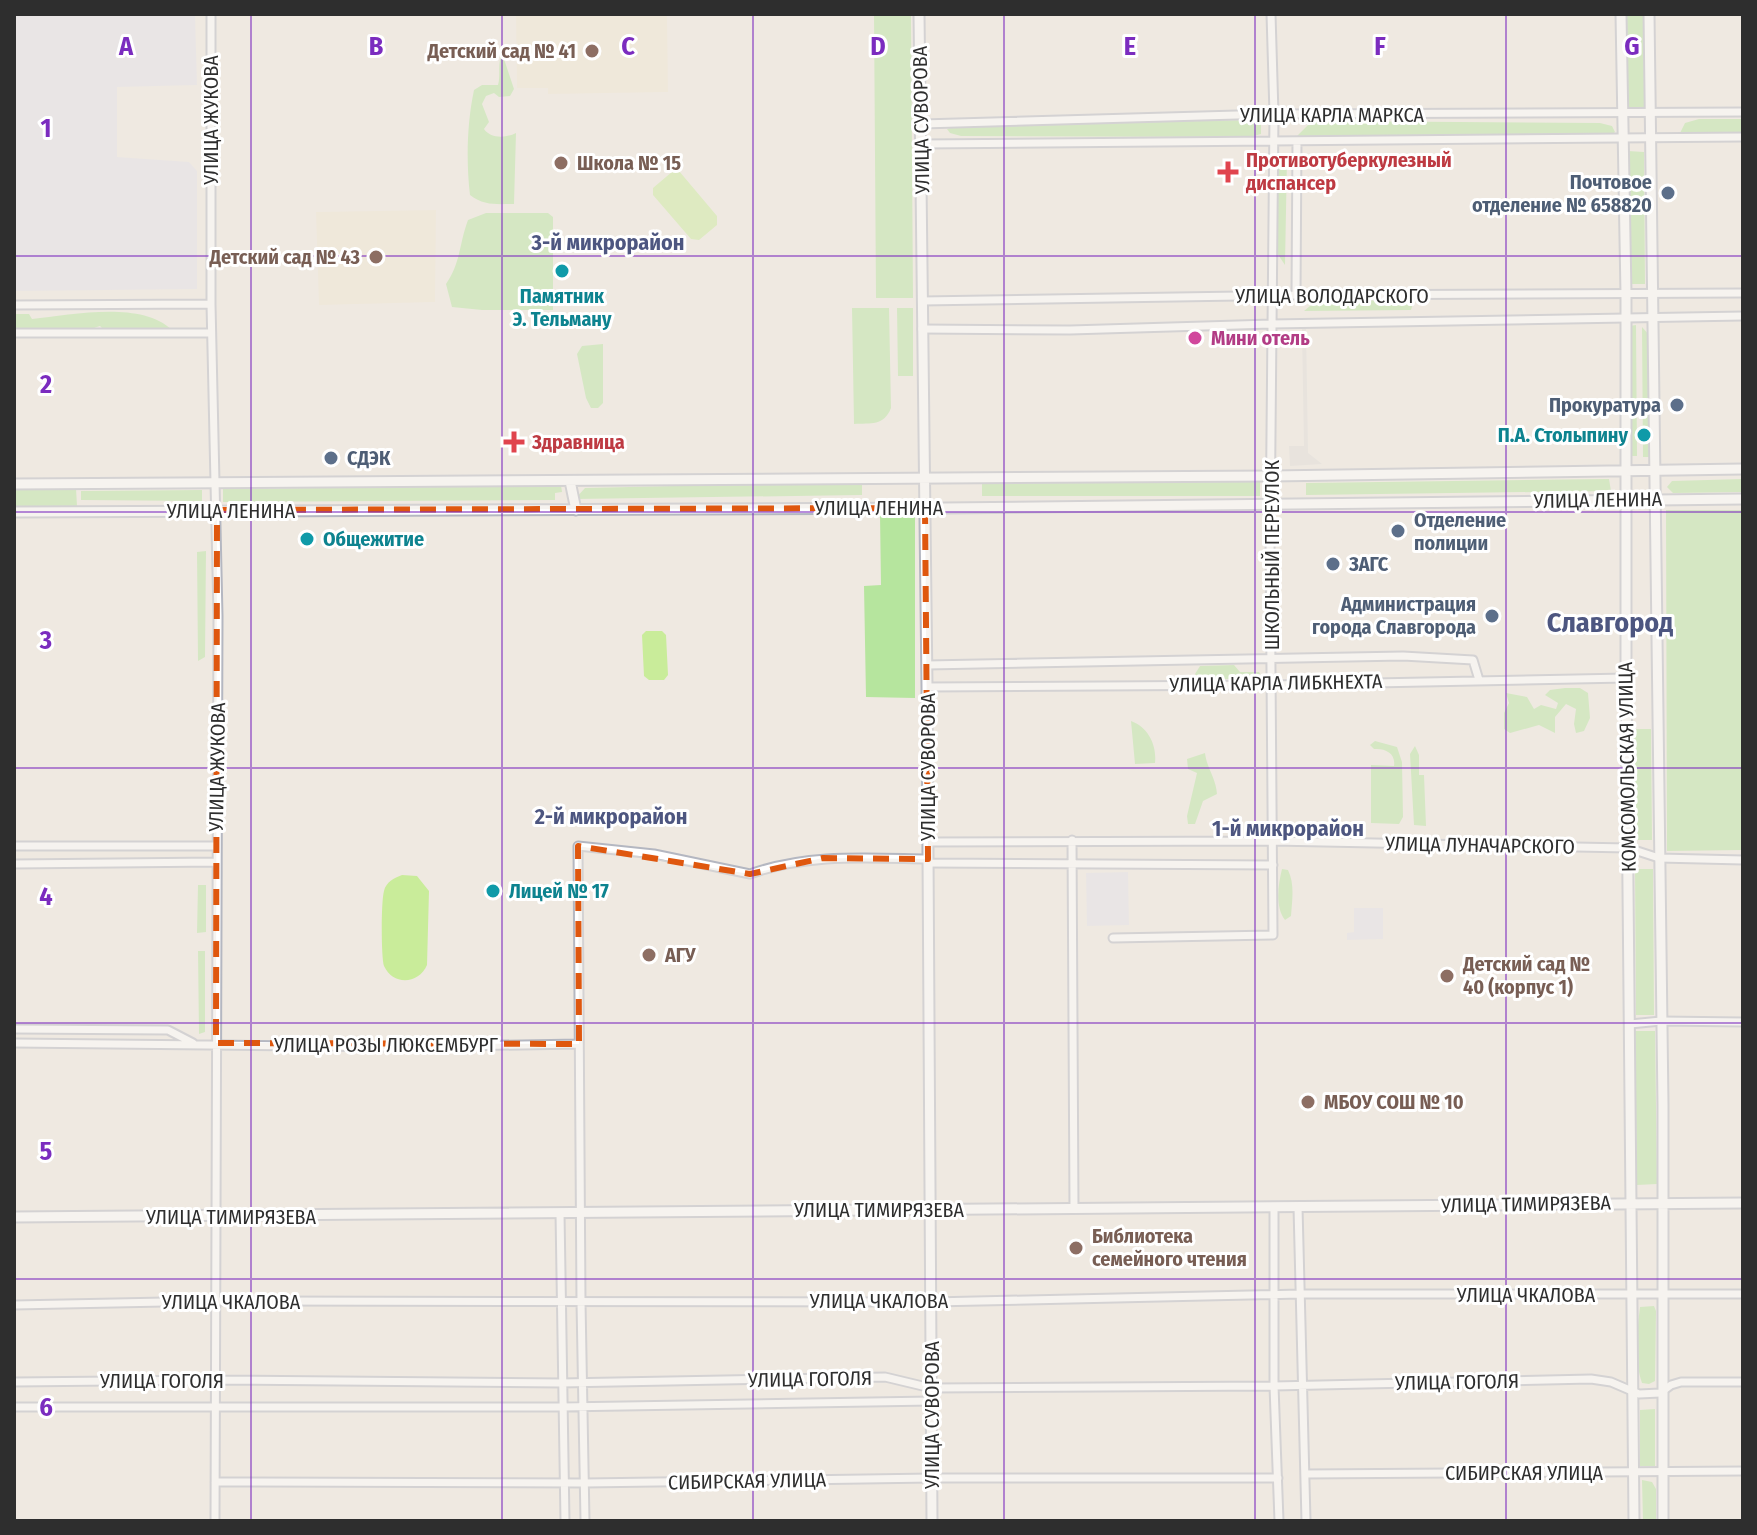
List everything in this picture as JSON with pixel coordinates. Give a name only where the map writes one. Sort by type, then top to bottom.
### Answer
[{"type":"street","name":"УЛИЦА ЖУКОВА","points":[[211,14],[211,333],[217,510],[215,1521]]},
{"type":"street","name":"УЛИЦА СУВОРОВА","points":[[919,14],[932,1521]]},
{"type":"street","name":"ШКОЛЬНЫЙ ПЕРЕУЛОК","points":[[1113,938],[1273,935],[1271,295],[1274,114],[1271,14]]},
{"type":"street","name":"КОМСОМОЛЬСКАЯ УЛИЦА","points":[[1621,14],[1626,294],[1626,678],[1634,1521]]},
{"type":"street","name":"КОМСОМОЛЬСКАЯ УЛИЦА","points":[[1649,14],[1663,1202],[1663,1521]]},
{"type":"street","name":"УЛИЦА КАРЛА МАРКСА","points":[[922,124],[1274,114],[1743,112]]},
{"type":"street","name":"УЛИЦА КАРЛА МАРКСА","points":[[922,144],[1743,137]]},
{"type":"street","points":[[1296,295],[1297,141]]},
{"type":"street","name":"УЛИЦА ВОЛОДАРСКОГО","points":[[922,301],[1271,295],[1743,293]]},
{"type":"street","points":[[14,305],[211,304]]},
{"type":"street","name":"УЛИЦА ВОЛОДАРСКОГО","points":[[922,329],[1070,330],[1743,316]]},
{"type":"street","points":[[14,333],[211,333]]},
{"type":"street","name":"УЛИЦА ЛЕНИНА","points":[[14,484],[1271,476],[1743,469]]},
{"type":"street","points":[[570,481],[576,510]]},
{"type":"street","name":"УЛИЦА ЛЕНИНА","points":[[14,512],[925,508],[1743,499]]},
{"type":"street","name":"УЛИЦА КАРЛА ЛИБКНЕХТА","points":[[927,665],[1403,656],[1473,660],[1479,680]]},
{"type":"street","name":"УЛИЦА КАРЛА ЛИБКНЕХТА","points":[[927,687],[1272,685],[1626,678]]},
{"type":"street","points":[[1072,840],[1074,1209]]},
{"type":"street","name":"УЛИЦА ЛУНАЧАРСКОГО","points":[[928,842],[1273,841],[1628,848],[1659,858],[1743,860]]},
{"type":"street","points":[[14,846],[216,846]]},
{"type":"street","points":[[585,1521],[578,846],[654,854],[750,874],[823,858],[1273,865]]},
{"type":"street","points":[[14,864],[217,862]]},
{"type":"street","points":[[1630,1024],[1661,1021],[1743,1022]]},
{"type":"street","name":"УЛИЦА РОЗЫ ЛЮКСЕМБУРГ","points":[[14,1029],[168,1030],[193,1043]]},
{"type":"street","name":"УЛИЦА РОЗЫ ЛЮКСЕМБУРГ","points":[[14,1043],[393,1047],[579,1044]]},
{"type":"street","name":"УЛИЦА ТИМИРЯЗЕВА","points":[[14,1217],[1743,1203]]},
{"type":"street","points":[[1298,1207],[1306,1521]]},
{"type":"street","points":[[1274,1208],[1274,1386],[1279,1521]]},
{"type":"street","points":[[560,1213],[565,1521]]},
{"type":"street","name":"УЛИЦА ЧКАЛОВА","points":[[14,1305],[215,1301],[932,1302],[1299,1294],[1743,1294]]},
{"type":"street","name":"УЛИЦА ГОГОЛЯ","points":[[14,1382],[583,1383],[885,1377],[931,1388],[1302,1386],[1591,1379],[1611,1382],[1633,1393],[1661,1393],[1681,1382],[1743,1382]]},
{"type":"street","points":[[14,1407],[562,1407],[932,1401]]},
{"type":"street","name":"СИБИРСКАЯ УЛИЦА","points":[[1305,1474],[1743,1471]]},
{"type":"street","name":"СИБИРСКАЯ УЛИЦА","points":[[215,1482],[1278,1478]]},
{"type":"highlighted area","points":[[925,508],[928,859],[823,858],[750,874],[578,846],[579,1044],[216,1043],[217,510]]},
{"type":"shaded area","points":[[14,14],[195,14],[197,85],[117,87],[117,157],[189,162],[197,171],[197,289],[14,291]]},
{"type":"shaded area","name":"Детский сад № 41","points":[[516,14],[667,14],[668,92],[548,94],[548,88],[517,88]]},
{"type":"shaded area","name":"Детский сад № 43","points":[[436,210],[435,302],[319,305],[316,212]]},
{"type":"shaded area","points":[[1306,328],[1308,453],[1322,464],[1290,466],[1289,446],[1304,446],[1302,329]]},
{"type":"shaded area","points":[[1128,872],[1129,925],[1087,926],[1086,873]]},
{"type":"shaded area","points":[[1354,908],[1383,908],[1383,939],[1347,940],[1347,933],[1354,932]]},
{"type":"green space","points":[[874,14],[911,14],[913,298],[876,298]]},
{"type":"green space","points":[[1627,14],[1644,14],[1645,108],[1628,109]]},
{"type":"green space","points":[[502,53],[514,89],[510,96],[499,97],[494,93],[486,96],[482,104],[489,122],[484,129],[487,132],[499,137],[516,133],[514,204],[491,204],[470,195],[469,129],[474,90],[482,85],[498,85]]},
{"type":"green space","points":[[1699,119],[1743,119],[1743,135],[1678,137],[1685,123]]},
{"type":"green space","points":[[1254,120],[1261,123],[1261,134],[1250,137],[961,136],[947,129],[961,124]]},
{"type":"green space","points":[[1321,121],[1600,123],[1612,126],[1615,132],[1608,138],[1297,136],[1309,124]]},
{"type":"green space","points":[[1628,151],[1644,152],[1645,284],[1630,284]]},
{"type":"green space","points":[[1280,154],[1287,158],[1285,265],[1277,253]]},
{"type":"green space","points":[[673,171],[679,171],[717,216],[717,225],[699,240],[691,239],[653,195],[653,188]]},
{"type":"green space","points":[[486,213],[548,213],[553,217],[553,310],[452,307],[446,284],[457,260],[468,220]]},
{"type":"green space","points":[[1414,300],[1411,310],[1304,311],[1316,301]]},
{"type":"green space","points":[[852,308],[889,308],[891,408],[881,421],[854,424]]},
{"type":"green space","points":[[897,308],[913,308],[913,376],[898,376]]},
{"type":"green space","points":[[124,312],[159,321],[172,330],[105,331],[100,326],[85,331],[35,331],[30,328],[20,331],[14,327],[15,314],[29,314],[32,319]]},
{"type":"green space","points":[[1636,325],[1637,456],[1631,456],[1630,326]]},
{"type":"green space","points":[[1642,327],[1650,336],[1649,457],[1643,457]]},
{"type":"green space","points":[[603,344],[603,403],[598,408],[591,408],[577,354],[582,346]]},
{"type":"green space","points":[[1609,479],[1611,491],[1306,495],[1306,483]]},
{"type":"green space","points":[[1743,479],[1743,492],[1673,493],[1667,487],[1672,481]]},
{"type":"green space","points":[[1260,480],[1260,496],[982,496],[982,483]]},
{"type":"green space","points":[[862,482],[862,495],[575,499],[585,488]]},
{"type":"green space","points":[[561,485],[562,492],[555,493],[555,500],[223,502],[223,489]]},
{"type":"green space","points":[[14,488],[76,488],[77,506],[14,506]]},
{"type":"green space","points":[[202,490],[202,501],[81,500],[81,491]]},
{"type":"green space","points":[[1666,510],[1743,510],[1743,850],[1667,851]]},
{"type":"green space","points":[[880,514],[915,514],[915,698],[866,697],[864,586],[881,585]]},
{"type":"green space","points":[[206,551],[205,657],[198,661],[197,552]]},
{"type":"green space","points":[[646,631],[662,631],[666,635],[668,675],[664,680],[649,680],[644,676],[642,635]]},
{"type":"green space","points":[[1234,665],[1240,672],[1259,672],[1263,679],[1200,679],[1195,674],[1200,666]]},
{"type":"green space","points":[[1580,688],[1588,693],[1590,718],[1584,731],[1576,733],[1576,709],[1566,704],[1555,717],[1555,733],[1539,725],[1510,733],[1504,729],[1504,713],[1509,703],[1506,693],[1527,697],[1534,709],[1541,705],[1556,709],[1558,703],[1545,695],[1550,690]]},
{"type":"green space","points":[[1131,721],[1150,738],[1155,763],[1135,764]]},
{"type":"green space","points":[[1632,729],[1651,729],[1652,840],[1633,840]]},
{"type":"green space","points":[[1375,741],[1397,747],[1402,762],[1403,817],[1399,824],[1371,823],[1371,765],[1394,766],[1389,752],[1370,745]]},
{"type":"green space","points":[[1415,746],[1419,755],[1419,775],[1424,775],[1426,826],[1414,825],[1410,754]]},
{"type":"green space","points":[[1205,753],[1217,794],[1203,801],[1195,824],[1188,824],[1197,773],[1188,769],[1187,759]]},
{"type":"green space","points":[[1282,869],[1288,870],[1292,887],[1291,916],[1285,920],[1279,902]]},
{"type":"green space","points":[[1635,869],[1653,869],[1654,1015],[1636,1015]]},
{"type":"green space","points":[[402,875],[417,876],[429,891],[427,965],[418,976],[406,980],[393,977],[384,966],[382,941],[384,891],[388,883]]},
{"type":"green space","points":[[198,885],[206,885],[206,932],[197,933]]},
{"type":"green space","points":[[198,951],[205,951],[205,1032],[199,1034]]},
{"type":"green space","points":[[1635,1031],[1655,1031],[1657,1184],[1637,1185]]},
{"type":"green space","points":[[1654,1306],[1655,1381],[1649,1384],[1642,1383],[1639,1374],[1637,1336],[1640,1307]]},
{"type":"green space","points":[[1655,1409],[1655,1466],[1640,1466],[1640,1410]]},
{"type":"green space","points":[[1642,1480],[1652,1482],[1656,1489],[1656,1521],[1643,1521]]},
{"type":"place","name":"Детский сад № 41","points":[[592,51]]},
{"type":"place","name":"Школа № 15","points":[[561,163]]},
{"type":"place","name":"Противотуберкулезный диспансер","points":[[1228,172]]},
{"type":"place","name":"Почтовое отделение № 658820","points":[[1668,193]]},
{"type":"place","name":"Детский сад № 43","points":[[376,257]]},
{"type":"place","name":"Памятник Э. Тельману","points":[[562,271]]},
{"type":"place","name":"Мини отель","points":[[1195,338]]},
{"type":"place","name":"Прокуратура","points":[[1677,405]]},
{"type":"place","name":"П.А. Столыпину","points":[[1644,435]]},
{"type":"place","name":"Здравница","points":[[514,442]]},
{"type":"place","name":"СДЭК","points":[[331,458]]},
{"type":"place","name":"Отделение полиции","points":[[1398,531]]},
{"type":"place","name":"Общежитие","points":[[307,539]]},
{"type":"place","name":"ЗАГС","points":[[1333,564]]},
{"type":"place","name":"Администрация города Славгорода","points":[[1492,616]]},
{"type":"place","name":"Лицей № 17","points":[[493,891]]},
{"type":"place","name":"АГУ","points":[[649,955]]},
{"type":"place","name":"Детский сад № 40 (корпус 1)","points":[[1447,976]]},
{"type":"place","name":"МБОУ СОШ № 10","points":[[1308,1102]]},
{"type":"place","name":"Библиотека семейного чтения","points":[[1076,1248]]},
{"type":"district","name":"3-й микрорайон","points":[[608,242]]},
{"type":"district","name":"Славгород","points":[[1610,622]]},
{"type":"district","name":"2-й микрорайон","points":[[611,816]]},
{"type":"district","name":"1-й микрорайон","points":[[1288,828]]}]
